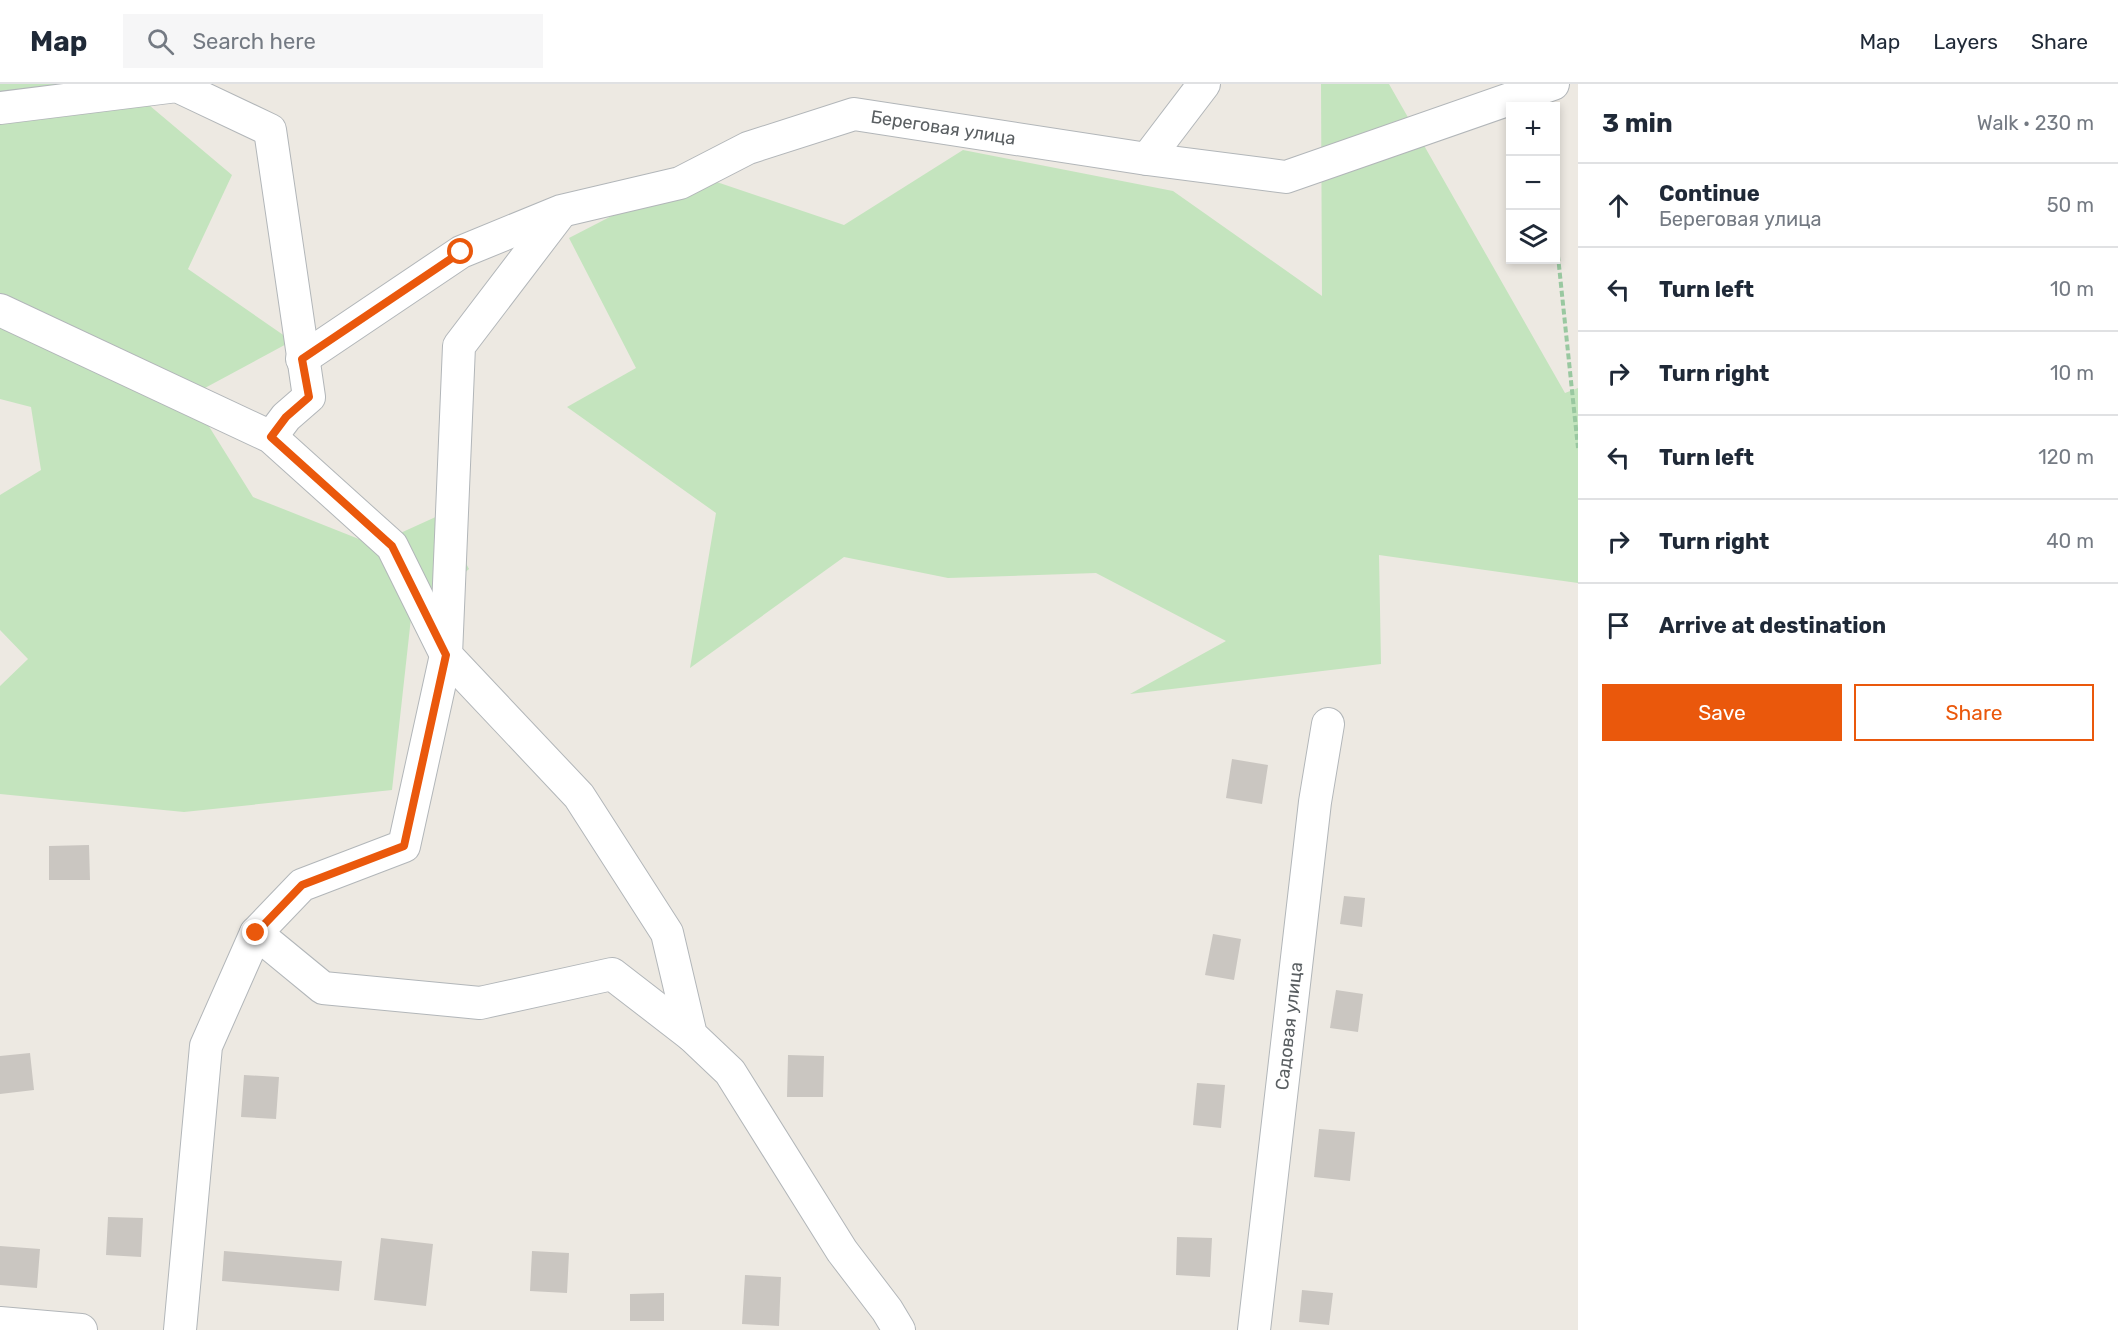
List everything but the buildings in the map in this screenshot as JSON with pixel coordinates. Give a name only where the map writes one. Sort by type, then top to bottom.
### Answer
[{"type":"street","points":[[1147,159],[1204,84]]},
{"type":"street","name":"Береговая улица","points":[[302,359],[461,252],[561,211],[680,183],[748,148],[854,114],[1147,159],[1286,177],[1553,84]]},
{"type":"street","points":[[0,108],[177,86],[270,130],[309,397],[286,417],[271,437]]},
{"type":"street","points":[[180,1330],[206,1046],[256,933],[302,885],[404,846],[446,655],[459,346],[561,211]]},
{"type":"street","points":[[0,310],[271,437],[392,546],[446,655],[572,788],[586,806],[667,933],[691,1035]]},
{"type":"street","name":"Садовая улица","points":[[1254,1330],[1314,802],[1328,724]]},
{"type":"street","points":[[256,933],[323,988],[480,1003],[612,974],[691,1035],[730,1072],[842,1251],[887,1310],[899,1330]]},
{"type":"street","points":[[0,1323],[81,1330]]},
{"type":"path","points":[[1559,264],[1578,448]]},
{"type":"green space","points":[[0,84],[124,84],[232,175],[188,269],[292,341],[190,396],[253,497],[374,545],[440,515],[469,569],[411,618],[392,790],[184,812],[0,794],[0,686],[28,659],[0,630],[0,495],[41,470],[31,407],[0,399]]},
{"type":"green space","points":[[1321,84],[1389,84],[1565,393],[1578,388],[1578,583],[1379,555],[1381,664],[1130,694],[1226,641],[1096,573],[948,578],[844,557],[690,668],[716,513],[567,407],[636,368],[569,238],[693,174],[844,225],[963,150],[1173,191],[1322,296]]},
{"type":"route","points":[[256,933],[302,885],[404,846],[446,655],[392,546],[271,437],[286,417],[309,397],[302,359],[461,252]]}]
